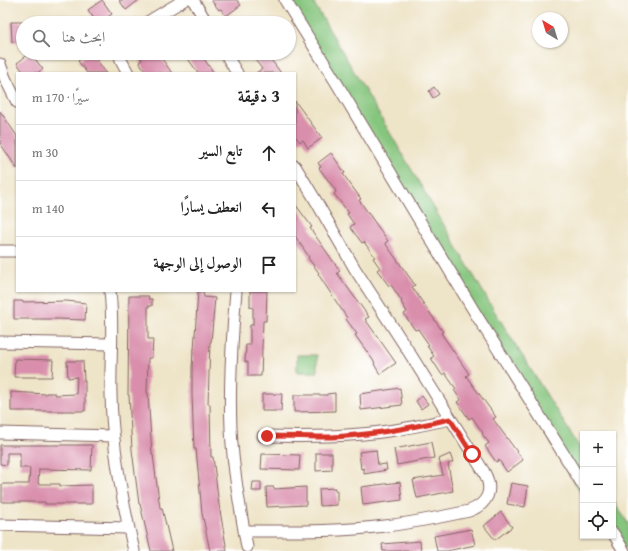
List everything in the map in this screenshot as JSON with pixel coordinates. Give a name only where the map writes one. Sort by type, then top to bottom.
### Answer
[{"type":"street","points":[[158,16],[184,0]]},
{"type":"street","points":[[193,0],[203,16]]},
{"type":"street","points":[[285,0],[295,16]]},
{"type":"street","points":[[296,18],[477,316],[580,480]]},
{"type":"street","points":[[121,60],[127,72]]},
{"type":"street","points":[[229,60],[236,72]]},
{"type":"street","points":[[0,64],[16,100]]},
{"type":"street","points":[[244,531],[328,530],[385,526],[434,518],[476,508],[486,499],[488,492],[489,485],[487,478],[355,269],[296,168]]},
{"type":"street","points":[[0,251],[16,251]]},
{"type":"street","points":[[110,292],[112,307],[111,390],[114,436],[128,528],[134,551]]},
{"type":"street","points":[[236,292],[230,376],[231,430],[237,488],[247,547]]},
{"type":"street","points":[[0,342],[111,344]]},
{"type":"street","points":[[263,436],[325,437],[371,434],[450,419]]},
{"type":"street","points":[[0,433],[114,436]]},
{"type":"street","points":[[0,525],[128,528]]},
{"type":"street","points":[[616,538],[624,551]]},
{"type":"green space","points":[[288,0],[312,0],[495,312],[580,448],[580,492]]},
{"type":"green space","points":[[297,355],[317,355],[317,372],[297,372]]},
{"type":"green space","points":[[616,505],[628,523],[628,551],[616,539]]},
{"type":"building","points":[[102,0],[112,14],[109,16],[92,16],[88,10]]},
{"type":"building","points":[[119,0],[139,0],[126,10]]},
{"type":"building","points":[[211,0],[237,0],[241,5],[226,16]]},
{"type":"building","points":[[11,22],[16,22],[16,42],[12,42]]},
{"type":"building","points":[[21,60],[36,60],[43,69],[38,72],[23,72],[17,63]]},
{"type":"building","points":[[97,60],[105,72],[86,72],[78,61]]},
{"type":"building","points":[[142,60],[163,60],[171,72],[146,72],[139,62]]},
{"type":"building","points":[[189,60],[205,60],[213,72],[197,72]]},
{"type":"building","points":[[255,60],[271,60],[280,72],[258,72],[262,69]]},
{"type":"building","points":[[434,87],[439,94],[433,98],[429,91]]},
{"type":"building","points":[[296,102],[322,138],[308,148],[303,140],[300,142],[296,137]]},
{"type":"building","points":[[0,111],[16,135],[16,167],[0,143]]},
{"type":"building","points":[[331,153],[345,173],[343,174],[361,199],[359,200],[388,241],[385,243],[415,285],[412,287],[443,332],[441,333],[469,374],[466,376],[496,417],[493,419],[523,460],[507,472],[499,460],[496,462],[485,446],[489,443],[472,417],[469,419],[457,402],[461,400],[454,390],[456,389],[445,373],[442,375],[431,358],[434,356],[427,346],[429,345],[418,329],[415,330],[404,314],[407,312],[401,302],[402,301],[391,285],[389,286],[377,270],[380,268],[373,258],[375,257],[350,227],[354,224],[347,214],[349,213],[334,194],[336,192],[334,188],[319,168],[321,167],[318,163]]},
{"type":"building","points":[[296,205],[312,227],[310,228],[340,271],[337,273],[369,317],[365,319],[396,363],[380,374],[374,364],[375,363],[355,335],[357,334],[346,319],[347,318],[318,274],[319,273],[308,258],[309,257],[296,238]]},
{"type":"building","points":[[198,292],[203,292],[204,297],[215,298],[210,342],[208,404],[210,404],[211,457],[213,457],[227,551],[210,551],[202,513],[196,449],[194,449],[192,368]]},
{"type":"building","points":[[250,292],[267,292],[266,321],[263,321],[261,376],[248,376],[248,362],[245,362],[246,345],[250,345],[250,325],[253,325],[253,308],[250,307]]},
{"type":"building","points":[[129,296],[149,296],[148,299],[152,299],[152,306],[148,306],[148,339],[153,339],[152,358],[148,358],[147,393],[152,455],[160,508],[162,508],[172,551],[151,551],[139,504],[132,450],[128,395]]},
{"type":"building","points":[[14,301],[66,301],[86,303],[85,320],[14,319]]},
{"type":"building","points":[[15,359],[53,360],[52,377],[14,377]]},
{"type":"building","points":[[67,361],[83,361],[85,411],[11,411],[11,392],[46,394],[55,393],[55,395],[76,394],[77,377],[68,378]]},
{"type":"building","points":[[400,388],[402,405],[361,410],[360,394]]},
{"type":"building","points":[[335,393],[335,411],[294,412],[294,395],[327,395]]},
{"type":"building","points":[[262,394],[282,394],[281,411],[262,411]]},
{"type":"building","points":[[422,396],[428,404],[421,409],[416,401]]},
{"type":"building","points":[[431,442],[434,458],[397,465],[394,449]]},
{"type":"building","points":[[0,445],[92,445],[91,470],[39,469],[38,484],[60,484],[60,486],[92,485],[92,504],[2,502],[2,484],[29,484],[30,468],[20,468],[20,453],[7,453],[7,465],[0,464]]},
{"type":"building","points":[[376,450],[378,465],[386,464],[387,470],[364,474],[364,468],[361,469],[359,452]]},
{"type":"building","points":[[316,453],[332,453],[332,470],[316,471]]},
{"type":"building","points":[[262,454],[300,455],[299,470],[261,469]]},
{"type":"building","points":[[450,454],[453,462],[448,464],[453,491],[417,498],[413,480],[443,475],[439,459]]},
{"type":"building","points":[[253,482],[261,482],[261,491],[252,491]]},
{"type":"building","points":[[400,482],[402,500],[363,505],[361,487]]},
{"type":"building","points":[[511,483],[528,486],[525,507],[507,504]]},
{"type":"building","points":[[266,487],[274,487],[274,489],[306,487],[306,505],[267,507]]},
{"type":"building","points":[[335,488],[335,491],[337,491],[337,505],[320,506],[319,489]]},
{"type":"building","points":[[501,512],[512,527],[495,540],[484,526]]},
{"type":"building","points":[[471,529],[475,545],[447,551],[437,551],[434,536]]},
{"type":"building","points":[[420,541],[421,551],[383,551],[382,544]]},
{"type":"route","points":[[267,436],[318,437],[371,434],[450,419],[472,454]]}]
